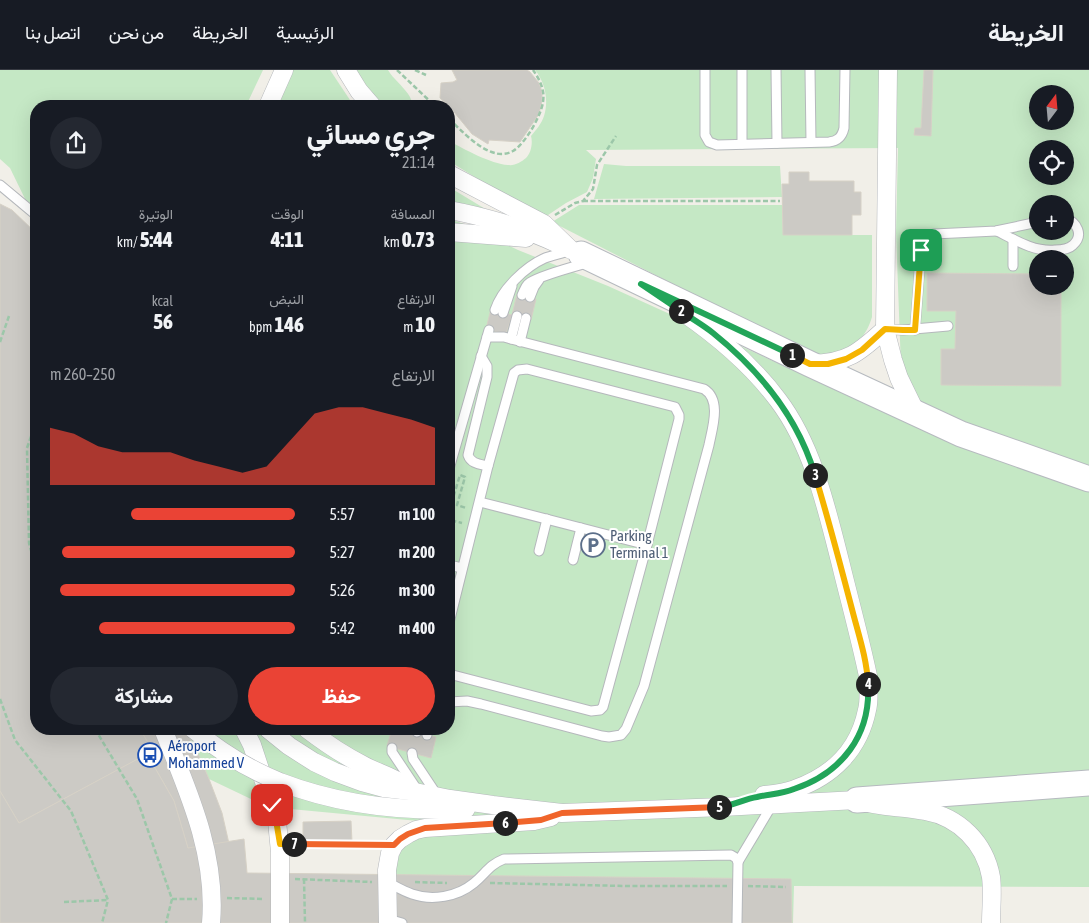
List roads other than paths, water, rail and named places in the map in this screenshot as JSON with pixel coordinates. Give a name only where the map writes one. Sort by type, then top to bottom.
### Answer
[{"type":"main road","points":[[582,255],[960,434],[1089,479]]},
{"type":"main road","points":[[960,434],[989,436],[1089,466]]},
{"type":"main road","points":[[857,800],[1089,783]]},
{"type":"street","points":[[271,100],[284,70]]},
{"type":"street","points":[[346,70],[367,100]]},
{"type":"street","points":[[888,70],[885,329],[899,378],[906,396],[916,413]]},
{"type":"street","points":[[455,178],[548,232],[582,255]]},
{"type":"street","points":[[455,212],[516,228],[548,232]]},
{"type":"street","points":[[455,232],[548,232]]},
{"type":"street","points":[[641,284],[713,333],[754,370],[779,401],[797,430],[811,460],[830,521],[868,676],[868,709],[862,729],[852,746],[834,768],[822,777],[793,790],[752,798],[723,807]]},
{"type":"street","points":[[810,364],[828,364],[846,359],[862,350],[885,329]]},
{"type":"street","points":[[165,735],[203,836],[210,879],[211,923]]},
{"type":"street","points":[[200,735],[238,761],[280,782],[302,791],[326,797],[381,807],[421,810],[469,809],[493,806]]},
{"type":"street","points":[[247,735],[252,745],[276,820],[280,844],[280,923]]},
{"type":"street","points":[[275,735],[288,746],[314,762],[335,772],[372,785],[493,806],[562,813],[857,800],[873,805],[925,810],[952,820],[974,839],[982,851],[991,879],[990,923]]},
{"type":"street","points":[[315,735],[354,761],[396,780],[415,792]]},
{"type":"street","points":[[392,922],[383,881],[390,853],[400,839],[425,828],[534,821],[562,813]]},
{"type":"lane","points":[[705,70],[704,131],[706,139],[717,145],[834,141],[840,138],[844,128],[845,70]]},
{"type":"lane","points":[[742,70],[742,144]]},
{"type":"lane","points":[[776,70],[776,143]]},
{"type":"lane","points":[[810,70],[811,142]]},
{"type":"lane","points":[[0,185],[30,210]]},
{"type":"lane","points":[[996,231],[1032,248],[1044,250],[1066,249],[1074,245],[1078,238],[1078,229],[1074,222]]},
{"type":"lane","points":[[915,330],[921,250],[925,240],[934,234],[996,231],[1029,224]]},
{"type":"lane","points":[[1013,239],[1013,266]]},
{"type":"lane","points":[[499,311],[502,296],[523,273],[538,262],[554,255],[582,255]]},
{"type":"lane","points":[[526,296],[540,278],[582,255]]},
{"type":"lane","points":[[516,340],[521,317]]},
{"type":"lane","points":[[885,329],[915,330],[948,326]]},
{"type":"lane","points":[[455,448],[481,356],[493,334],[706,390],[712,397],[714,406],[709,445],[644,686],[629,726],[624,732],[621,735],[602,736],[481,704],[455,702]]},
{"type":"lane","points":[[481,356],[487,366],[487,377],[468,454],[475,464],[488,466]]},
{"type":"lane","points":[[455,598],[488,466],[514,373],[518,370],[527,369],[675,408],[679,419],[604,703],[600,710],[591,711],[455,676]]},
{"type":"lane","points":[[480,502],[647,544]]},
{"type":"lane","points":[[539,551],[547,519]]},
{"type":"lane","points":[[573,560],[580,528]]},
{"type":"lane","points":[[455,566],[462,568]]},
{"type":"lane","points":[[396,749],[401,765],[415,792]]},
{"type":"lane","points":[[417,754],[420,771],[438,797]]},
{"type":"lane","points":[[737,923],[738,862],[773,804]]},
{"type":"lane","points":[[383,881],[412,894],[438,897],[462,890],[473,883],[490,866],[504,859],[726,855],[736,858],[738,862]]},
{"type":"place","name":"Parking Terminal 1","points":[[593,545]]},
{"type":"place","name":"Aéroport Mohammed V","points":[[150,755]]}]
